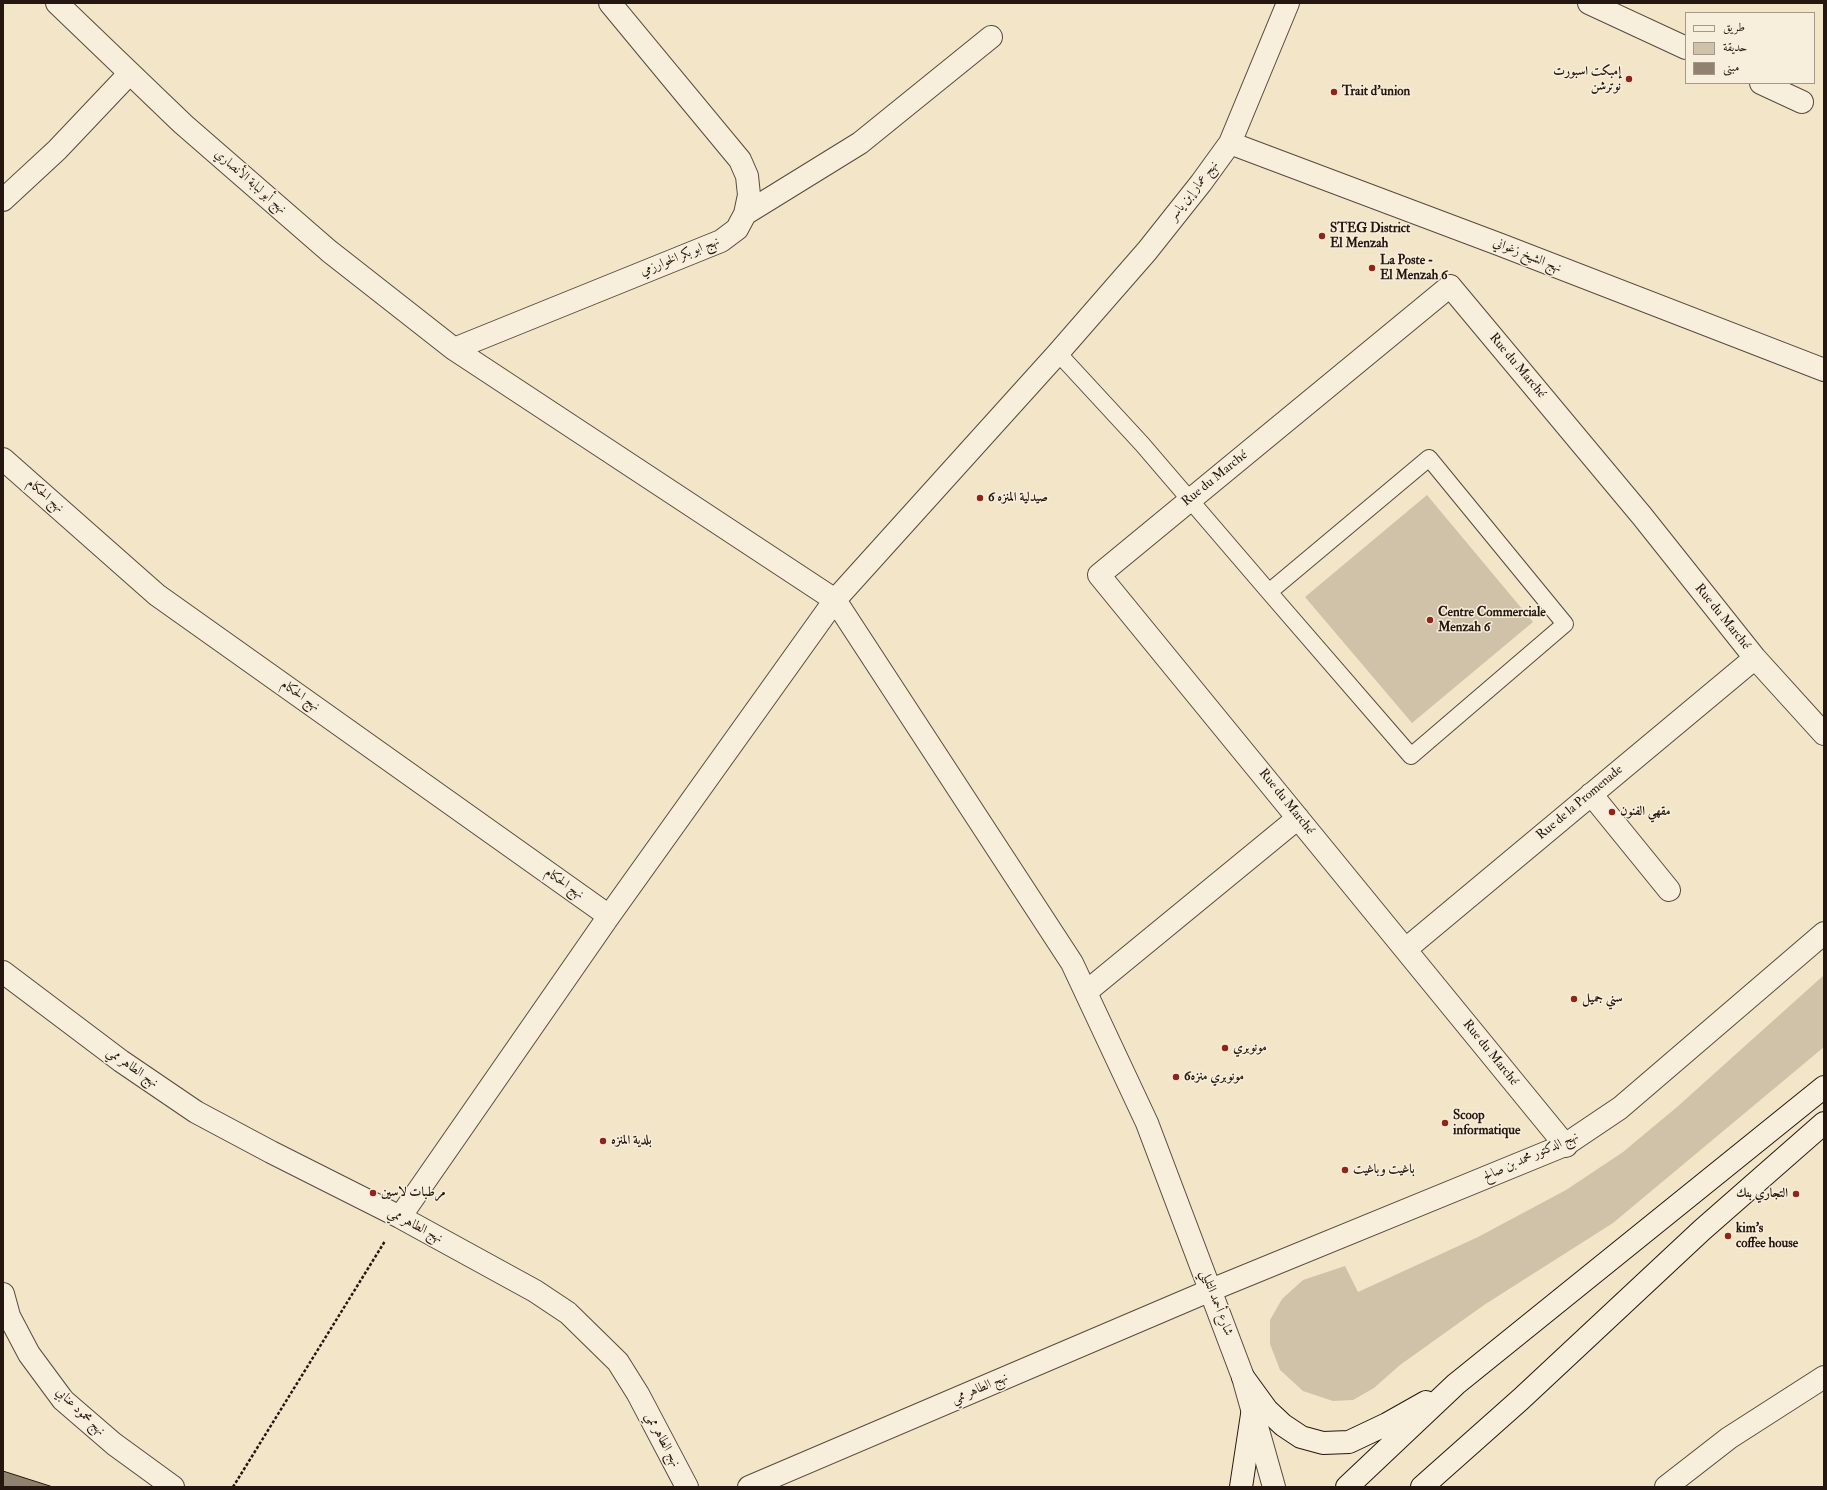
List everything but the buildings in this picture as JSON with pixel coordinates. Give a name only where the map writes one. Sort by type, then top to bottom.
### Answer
[{"type":"street","name":"نهج أبو لبابة الأنصاري","points":[[57,3],[183,124],[329,251],[454,349],[835,600]]},
{"type":"street","name":"نهج ابو بكر الخوارزمي","points":[[454,349],[722,241],[737,229],[745,214],[749,195],[747,176],[740,160],[610,3]]},
{"type":"street","name":"نهج عمار إبن ياسر","points":[[400,1217],[610,916],[835,600],[1058,353],[1147,251],[1201,183],[1230,143],[1288,3]]},
{"type":"street","points":[[1589,3],[1685,48]]},
{"type":"street","points":[[745,214],[860,143],[991,37]]},
{"type":"street","points":[[3,200],[57,150],[130,73]]},
{"type":"street","points":[[1763,84],[1802,102]]},
{"type":"street","name":"نهج الشيخ زغواني","points":[[1230,143],[1493,242],[1824,370]]},
{"type":"street","name":"Rue du Marché","points":[[1565,1145],[1099,575],[1450,286],[1637,510],[1755,658],[1824,734]]},
{"type":"street","name":"نهج الحكام","points":[[3,459],[157,595],[610,916]]},
{"type":"street","name":"شارع أحمد التليلي","points":[[835,600],[1072,963],[1147,1123],[1243,1377],[1253,1408],[1274,1487]]},
{"type":"street","name":"Rue de la Promenade","points":[[1406,949],[1755,658]]},
{"type":"street","points":[[1591,794],[1669,890]]},
{"type":"street","points":[[1086,992],[1298,818]]},
{"type":"street","name":"نهج الدكتور محمد بن صالح","points":[[1211,1290],[1565,1145],[1620,1108],[1824,933]]},
{"type":"street","name":"نهج الطاهر ممي","points":[[3,972],[121,1061],[196,1112],[271,1152],[400,1217],[535,1291],[568,1313],[618,1362],[638,1394],[687,1487]]},
{"type":"street","points":[[1347,1487],[1456,1384],[1824,1087]]},
{"type":"street","points":[[1422,1487],[1521,1399],[1702,1230],[1824,1123]]},
{"type":"street","name":"نهج الطاهر ممي","points":[[749,1487],[1211,1290]]},
{"type":"street","name":"نهج محمود عنابي","points":[[3,1294],[9,1316],[29,1354],[63,1400],[114,1444],[173,1487]]},
{"type":"street","points":[[1243,1377],[1267,1410],[1283,1425],[1301,1437],[1323,1443],[1349,1442],[1387,1424],[1456,1384]]},
{"type":"street","points":[[1666,1487],[1729,1438],[1824,1377]]},
{"type":"street","points":[[1241,1487],[1253,1408]]},
{"type":"street","points":[[1434,1487],[1460,1454]]},
{"type":"lane","points":[[1058,353],[1190,500],[1269,592],[1411,756],[1565,624],[1429,458],[1269,592]]},
{"type":"path","points":[[233,1487],[400,1217]]},
{"type":"green space","points":[[1427,495],[1533,622],[1412,723],[1305,597]]},
{"type":"green space","points":[[1824,975],[1824,1047],[1613,1223],[1484,1305],[1400,1365],[1374,1388],[1353,1400],[1333,1401],[1303,1391],[1280,1370],[1270,1344],[1270,1320],[1282,1299],[1303,1280],[1345,1266],[1358,1292],[1478,1237],[1566,1190],[1623,1152],[1677,1107]]},
{"type":"place","name":"إمبكت اسبورت نوترشن","points":[[1629,79]]},
{"type":"place","name":"Trait d'union","points":[[1334,92]]},
{"type":"place","name":"STEG District El Menzah","points":[[1322,236]]},
{"type":"place","name":"La Poste - El Menzah 6","points":[[1372,268]]},
{"type":"place","name":"صيدلية المنزه 6","points":[[980,498]]},
{"type":"place","name":"Centre Commerciale Menzah 6","points":[[1430,620]]},
{"type":"place","name":"مقهي الفنون","points":[[1612,812]]},
{"type":"place","name":"سني جميل","points":[[1574,999]]},
{"type":"place","name":"مونوبري","points":[[1225,1048]]},
{"type":"place","name":"مونوبري منزه6","points":[[1176,1077]]},
{"type":"place","name":"Scoop informatique","points":[[1445,1123]]},
{"type":"place","name":"بلدية المنزه","points":[[603,1141]]},
{"type":"place","name":"باغيت وباغيت","points":[[1345,1170]]},
{"type":"place","name":"مرطبات لاسين","points":[[373,1193]]},
{"type":"place","name":"التجاري بنك","points":[[1796,1194]]},
{"type":"place","name":"kim's coffee house","points":[[1728,1236]]}]
